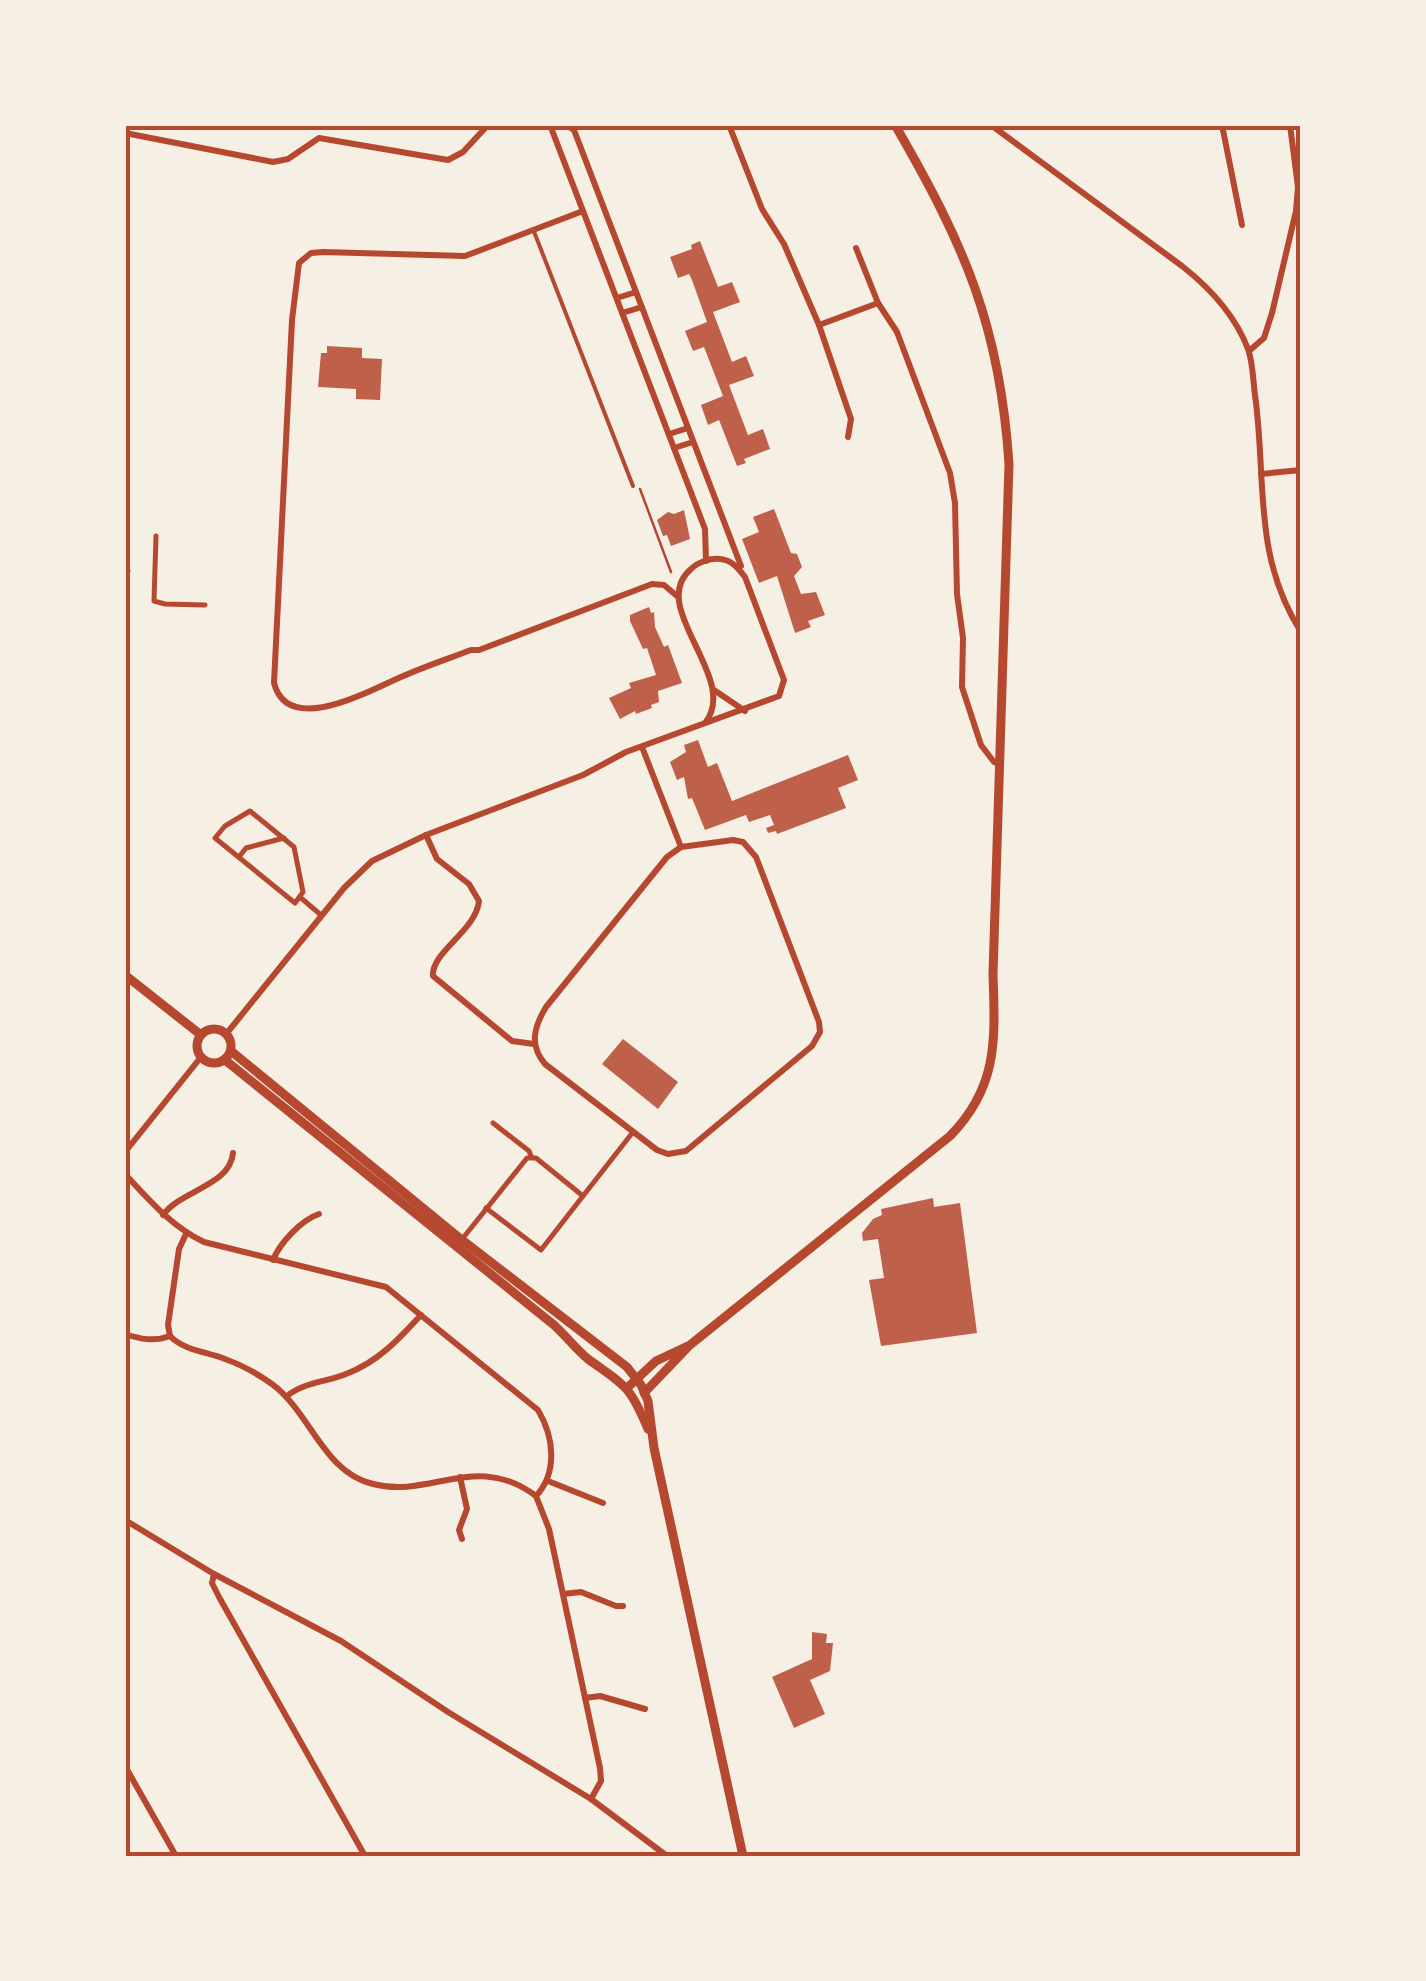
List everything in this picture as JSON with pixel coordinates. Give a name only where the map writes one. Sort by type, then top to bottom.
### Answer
[{"type":"street","points":[[125,133],[273,162],[288,159],[319,138],[448,160],[463,152],[488,125]]},
{"type":"street","points":[[550,125],[705,529],[706,561]]},
{"type":"street","points":[[227,1033],[321,916],[372,861],[642,747],[779,696],[784,686],[574,130],[566,125]]},
{"type":"street","points":[[729,125],[762,210],[784,244],[818,325],[851,419],[848,436]]},
{"type":"street","points":[[635,1400],[690,1345],[950,1136],[974,1107],[994,1050],[1008,464],[1002,386],[990,326],[972,274],[895,125]]},
{"type":"street","points":[[991,125],[1200,280],[1229,314],[1248,351],[1258,417],[1268,558],[1276,584],[1301,632]]},
{"type":"street","points":[[1222,125],[1242,225]]},
{"type":"street","points":[[1248,351],[1264,338],[1296,211],[1298,187],[1290,125]]},
{"type":"street","points":[[602,208],[465,256],[322,252],[299,263],[288,405],[276,691],[288,704],[316,708],[380,688],[652,584],[664,585],[677,596],[713,689],[714,710],[705,723]]},
{"type":"street","points":[[593,237],[610,230]]},
{"type":"street","points":[[856,248],[878,302],[897,332],[950,474],[963,638],[962,686],[981,745],[1000,764]]},
{"type":"street","points":[[617,298],[636,292]]},
{"type":"street","points":[[818,325],[878,302]]},
{"type":"street","points":[[622,313],[642,307]]},
{"type":"street","points":[[669,434],[688,428]]},
{"type":"street","points":[[674,448],[693,442]]},
{"type":"street","points":[[1261,474],[1301,470]]},
{"type":"street","points":[[156,536],[153,598],[157,602],[205,605]]},
{"type":"street","points":[[677,596],[682,578],[706,561],[732,562],[745,577]]},
{"type":"street","points":[[143,572],[155,572]]},
{"type":"street","points":[[713,689],[745,710]]},
{"type":"street","points":[[642,747],[681,847]]},
{"type":"street","points":[[250,811],[294,847],[303,892],[300,898],[295,903],[238,857],[214,838],[250,811]]},
{"type":"street","points":[[426,835],[438,859],[469,884],[478,901],[474,919],[434,966],[434,976],[512,1041],[534,1044]]},
{"type":"street","points":[[238,857],[246,848],[284,838]]},
{"type":"street","points":[[734,840],[743,842],[756,857],[820,1022],[817,1040],[686,1151],[668,1154],[545,1064],[534,1044],[538,1020],[546,1007],[661,864],[681,847],[734,840]]},
{"type":"street","points":[[300,898],[321,916]]},
{"type":"street","points":[[125,975],[201,1034]]},
{"type":"street","points":[[212,1028],[227,1033],[232,1042],[228,1056],[212,1063],[201,1057],[197,1044],[201,1034],[212,1028]]},
{"type":"street","points":[[228,1056],[459,1244],[580,1352],[614,1375],[635,1400],[652,1441]]},
{"type":"street","points":[[125,1152],[201,1057]]},
{"type":"street","points":[[493,1123],[583,1196]]},
{"type":"street","points":[[486,1208],[540,1250],[633,1132]]},
{"type":"street","points":[[163,1214],[178,1198],[226,1173],[233,1154]]},
{"type":"street","points":[[459,1244],[531,1156]]},
{"type":"street","points":[[125,1174],[186,1234],[224,1250],[376,1283],[420,1315],[538,1410],[551,1444],[548,1481],[536,1496]]},
{"type":"street","points":[[273,1260],[283,1242],[308,1218],[318,1214]]},
{"type":"street","points":[[186,1234],[179,1249],[168,1326],[170,1336],[182,1345],[255,1372],[287,1396],[336,1463],[362,1481],[398,1486],[487,1476],[536,1496],[550,1530],[601,1780],[592,1799]]},
{"type":"street","points":[[459,1244],[524,1285],[635,1377],[644,1393],[744,1856]]},
{"type":"street","points":[[287,1396],[301,1387],[344,1376],[364,1366],[398,1340],[420,1315]]},
{"type":"street","points":[[125,1334],[159,1340],[170,1336]]},
{"type":"street","points":[[627,1388],[656,1360],[690,1345]]},
{"type":"street","points":[[460,1477],[468,1508],[460,1530],[462,1539]]},
{"type":"street","points":[[548,1481],[603,1503]]},
{"type":"street","points":[[125,1520],[214,1574],[341,1642],[592,1799],[666,1856]]},
{"type":"street","points":[[214,1574],[212,1583],[219,1598],[365,1856]]},
{"type":"street","points":[[563,1594],[576,1592],[623,1606]]},
{"type":"street","points":[[585,1698],[600,1696],[645,1709]]},
{"type":"street","points":[[125,1766],[129,1781],[176,1856]]},
{"type":"lane","points":[[534,229],[633,486]]},
{"type":"path","points":[[633,486],[638,486],[671,572]]},
{"type":"building","points":[[700,241],[718,287],[732,282],[740,302],[713,312],[732,362],[746,356],[754,376],[729,385],[748,435],[763,429],[770,449],[744,459],[746,463],[737,466],[719,420],[708,425],[701,405],[723,396],[704,347],[693,351],[685,331],[707,322],[692,280],[689,274],[678,278],[670,257],[692,249],[691,245]]},
{"type":"building","points":[[327,346],[362,348],[362,358],[382,359],[380,400],[356,399],[356,389],[318,387],[321,353],[327,353]]},
{"type":"building","points":[[774,509],[791,553],[797,554],[802,567],[794,576],[801,594],[816,592],[825,615],[808,621],[811,627],[795,633],[777,576],[759,583],[742,539],[759,532],[753,517]]},
{"type":"building","points":[[684,510],[690,539],[671,546],[657,520],[668,512]]},
{"type":"building","points":[[649,607],[682,683],[658,691],[659,702],[652,708],[620,719],[609,698],[631,688],[629,683],[656,675],[647,648],[643,649],[630,621],[630,615]]},
{"type":"building","points":[[698,740],[708,767],[717,763],[732,801],[848,755],[858,780],[838,788],[846,808],[777,834],[768,833],[766,828],[774,825],[770,815],[749,822],[746,815],[705,830],[692,798],[688,799],[684,777],[677,780],[670,762],[686,752],[684,745]]},
{"type":"building","points":[[623,1039],[678,1082],[658,1109],[602,1064]]},
{"type":"building","points":[[933,1198],[934,1207],[960,1203],[977,1333],[881,1346],[869,1280],[884,1278],[878,1239],[863,1241],[862,1233],[873,1219],[882,1215],[881,1209]]},
{"type":"building","points":[[812,1632],[827,1634],[826,1643],[833,1643],[830,1671],[810,1680],[825,1714],[794,1728],[772,1677],[812,1659]]}]
